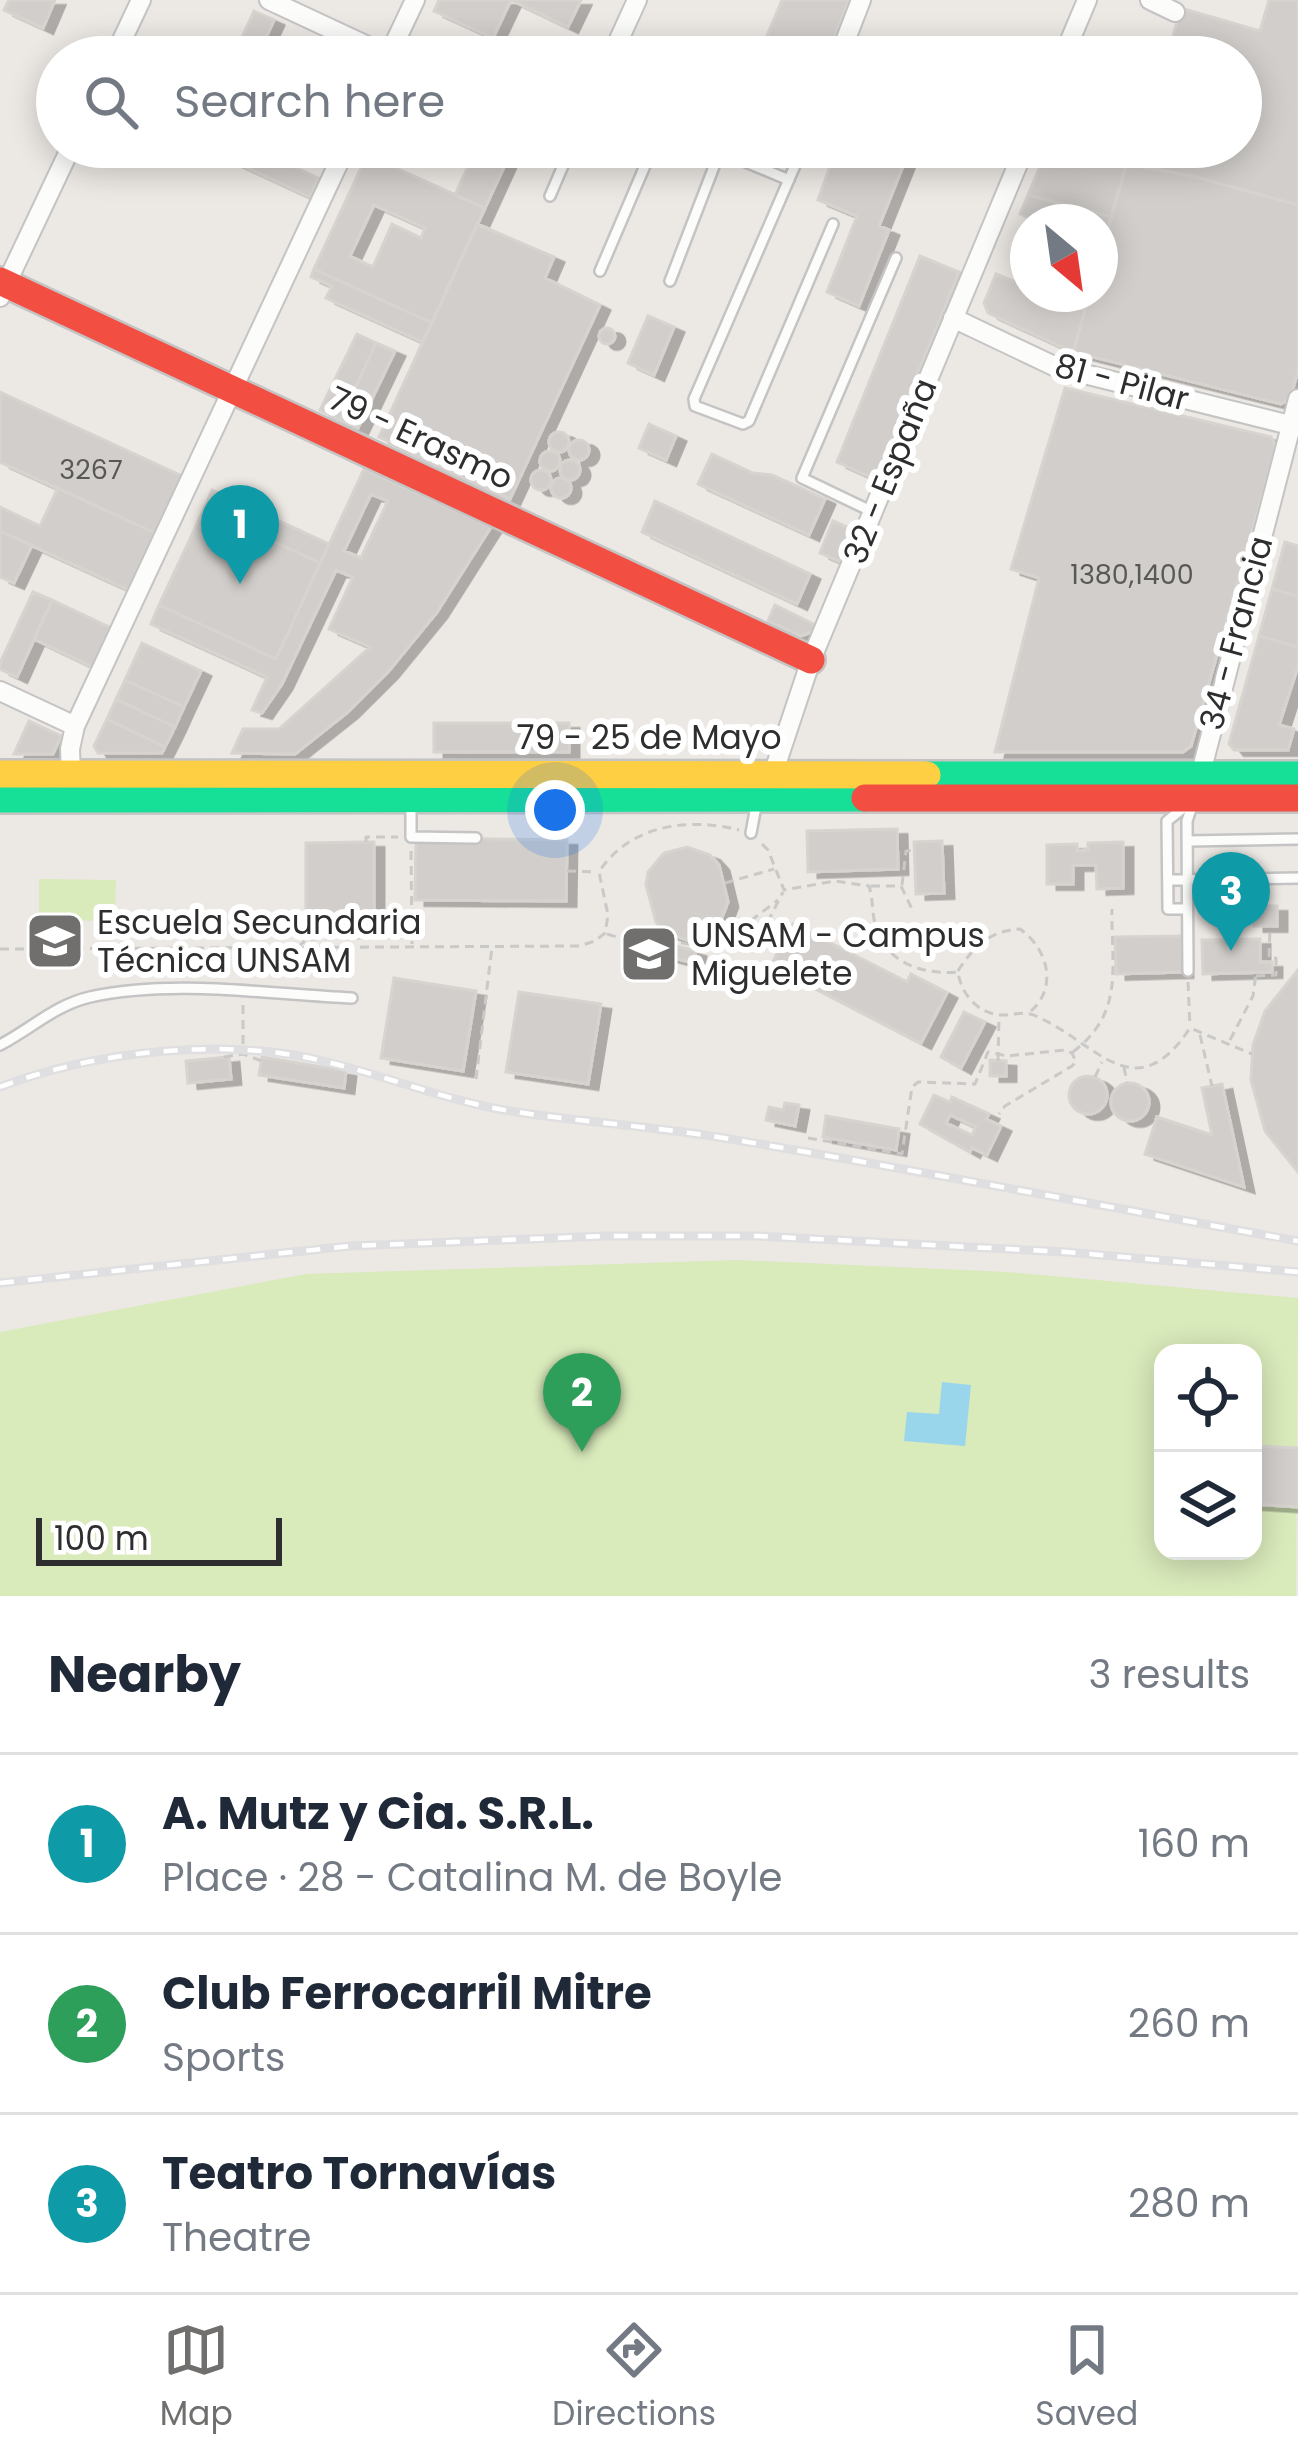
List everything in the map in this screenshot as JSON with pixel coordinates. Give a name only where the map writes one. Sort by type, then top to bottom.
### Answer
[{"type":"main road","name":"79 - Erasmo","points":[[2,287],[812,660]]},
{"type":"main road","name":"79 - 25 de Mayo","points":[[0,774],[411,786]]},
{"type":"main road","name":"79 - 25 de Mayo","points":[[0,799],[411,786],[1198,786],[1298,775]]},
{"type":"main road","name":"79 - 25 de Mayo","points":[[1198,786],[1298,798]]},
{"type":"street","points":[[124,36],[141,0]]},
{"type":"street","points":[[269,0],[345,36]]},
{"type":"street","points":[[399,36],[415,0]]},
{"type":"street","points":[[620,36],[637,0]]},
{"type":"street","points":[[846,36],[861,0]]},
{"type":"street","points":[[1072,36],[1087,0]]},
{"type":"street","points":[[1150,0],[1175,12]]},
{"type":"street","points":[[2,287],[61,168]]},
{"type":"street","points":[[71,774],[75,726],[336,168]]},
{"type":"street","name":"32 - España","points":[[769,786],[812,660],[1016,168]]},
{"type":"street","name":"81 - Pilar","points":[[953,318],[1056,367],[1294,426]]},
{"type":"street","name":"34 - Francia","points":[[1198,786],[1298,399]]},
{"type":"street","points":[[0,691],[75,726]]},
{"type":"lane","points":[[550,196],[563,168]]},
{"type":"lane","points":[[600,272],[644,168]]},
{"type":"lane","points":[[670,281],[709,168]]},
{"type":"lane","points":[[760,168],[788,180]]},
{"type":"lane","points":[[793,168],[694,406],[742,424],[749,422],[833,224]]},
{"type":"lane","points":[[873,512],[802,478],[896,257]]},
{"type":"lane","points":[[411,786],[411,837],[476,838]]},
{"type":"lane","points":[[751,833],[755,806],[769,786]]},
{"type":"lane","points":[[1188,971],[1187,821],[1198,786]]},
{"type":"lane","points":[[1187,908],[1168,909],[1167,821],[1198,786]]},
{"type":"lane","points":[[1187,841],[1298,839]]},
{"type":"lane","points":[[1168,880],[1298,878]]},
{"type":"lane","points":[[0,1045],[40,1017],[88,998],[150,991],[352,998]]},
{"type":"path","points":[[0,949],[579,946],[605,933],[608,915],[599,872],[612,852],[642,834],[707,822],[751,833],[768,850],[784,890]]},
{"type":"path","points":[[366,842],[366,837],[411,837],[412,945]]},
{"type":"path","points":[[912,909],[902,886],[906,850],[914,850]]},
{"type":"path","points":[[724,883],[776,869]]},
{"type":"path","points":[[567,871],[599,872]]},
{"type":"path","points":[[754,949],[784,890],[835,881],[902,886]]},
{"type":"path","points":[[869,886],[883,944],[912,968],[934,974],[958,972]]},
{"type":"path","points":[[605,933],[622,939],[693,945],[749,922],[778,900]]},
{"type":"path","points":[[1072,1053],[1104,1022],[1110,1006],[1112,910]]},
{"type":"path","points":[[341,922],[341,938]]},
{"type":"path","points":[[1229,1042],[1253,996],[1256,974],[1276,975],[1276,958],[1269,958],[1270,926]]},
{"type":"path","points":[[1030,1012],[1046,989],[1047,967],[1020,929],[1007,930],[979,944],[958,972],[961,988],[980,1009],[999,1015],[1030,1012],[1103,1060],[1124,1067],[1158,1064],[1174,1052],[1190,1028],[1188,971]]},
{"type":"path","points":[[298,949],[307,939],[412,937]]},
{"type":"path","points":[[476,1079],[492,946]]},
{"type":"path","points":[[929,984],[934,974]]},
{"type":"path","points":[[975,1017],[980,1009]]},
{"type":"path","points":[[998,1061],[999,1015]]},
{"type":"path","points":[[1190,1028],[1252,1054]]},
{"type":"path","points":[[1200,1034],[1212,1086]]},
{"type":"path","points":[[808,1138],[902,1154],[912,1088],[918,1082],[975,1084],[988,1052],[1007,1056],[1065,1049],[1072,1053],[1076,1062],[1072,1066],[999,1114]]},
{"type":"path","points":[[224,1057],[243,1054],[262,1061]]},
{"type":"path","points":[[1095,1077],[1103,1060]]},
{"type":"path","points":[[1124,1067],[1127,1083]]},
{"type":"green space","points":[[39,879],[116,880],[115,921],[39,920]]},
{"type":"green space","points":[[738,1260],[1007,1272],[1298,1298],[1296,1596],[0,1596],[0,1332],[306,1274]]},
{"type":"water","points":[[942,1382],[971,1385],[965,1446],[904,1441],[907,1412],[939,1414]]},
{"type":"building","points":[[9,0],[55,0],[43,28],[4,10]]},
{"type":"building","points":[[439,0],[511,0],[494,36],[434,11]]},
{"type":"building","points":[[511,0],[581,0],[568,27]]},
{"type":"building","points":[[782,0],[849,0],[834,36],[767,36]]},
{"type":"building","points":[[1269,0],[1298,0],[1298,205],[1148,168],[1262,168],[1262,36],[1173,36],[1181,8],[1260,31]]},
{"type":"building","points":[[254,11],[274,20],[267,36],[243,36]]},
{"type":"building","points":[[247,168],[296,168],[318,178],[310,197]]},
{"type":"building","points":[[361,168],[396,168],[485,208],[432,323],[314,269]],"holes":[[[374,205],[425,228],[421,238],[392,224],[373,267],[350,256]]]},
{"type":"building","points":[[467,168],[503,168],[485,208],[455,195]]},
{"type":"building","points":[[830,168],[902,168],[879,226],[889,230],[859,306],[827,292],[857,216],[818,200]]},
{"type":"building","points":[[1039,168],[1125,168],[1115,204],[1062,204],[1028,195]]},
{"type":"building","points":[[1126,168],[1196,177],[1298,205],[1298,370],[1290,399],[1281,404],[1073,352],[1085,312],[1118,312],[1115,204]]},
{"type":"building","points":[[1028,195],[1062,204],[1024,204]]},
{"type":"building","points":[[477,224],[554,257],[545,278],[600,305],[510,499],[379,437]]},
{"type":"building","points":[[920,256],[959,272],[875,479],[837,462]]},
{"type":"building","points":[[314,269],[432,323],[423,342],[326,298],[332,286],[311,277]]},
{"type":"building","points":[[996,274],[1010,280],[1010,312],[1084,312],[1073,352],[988,313],[984,303]]},
{"type":"building","points":[[648,316],[674,327],[654,375],[628,363]]},
{"type":"building","points":[[607,328],[615,336],[607,344],[599,336]]},
{"type":"building","points":[[357,334],[376,343],[340,420],[320,410]]},
{"type":"building","points":[[376,343],[395,351],[358,428],[340,420]]},
{"type":"building","points":[[1065,388],[1271,437],[1276,447],[1191,746],[1183,752],[995,752],[1039,578],[1011,569]]},
{"type":"building","points":[[0,392],[182,476],[155,533],[0,462]]},
{"type":"building","points":[[649,424],[676,436],[666,460],[639,448]]},
{"type":"building","points":[[559,432],[569,442],[559,452],[549,442]]},
{"type":"building","points":[[579,440],[589,450],[579,460],[569,450]]},
{"type":"building","points":[[550,451],[560,461],[550,471],[540,461]]},
{"type":"building","points":[[712,454],[825,499],[809,535],[698,484]]},
{"type":"building","points":[[570,460],[580,470],[570,480],[560,470]]},
{"type":"building","points":[[364,469],[491,527],[437,612],[388,672],[295,754],[232,753],[243,729],[279,729],[370,647],[329,629],[353,577],[336,570],[282,684],[262,713],[252,710],[267,677],[151,624],[159,605],[276,659]],"holes":[[[371,494],[388,501],[361,558],[344,551]]]},
{"type":"building","points":[[541,470],[551,480],[541,490],[531,480]]},
{"type":"building","points":[[561,478],[571,488],[561,498],[551,488]]},
{"type":"building","points":[[58,488],[155,533],[129,590],[0,531],[0,507],[40,526]]},
{"type":"building","points":[[212,490],[329,544],[320,563],[204,509]]},
{"type":"building","points":[[655,501],[810,574],[797,604],[642,532]]},
{"type":"building","points":[[204,509],[320,563],[276,659],[159,605]]},
{"type":"building","points":[[833,521],[854,530],[841,562],[820,553]]},
{"type":"building","points":[[0,531],[32,545],[14,583],[0,577]]},
{"type":"building","points":[[1285,542],[1298,546],[1298,596],[1272,589]]},
{"type":"building","points":[[1272,589],[1298,596],[1298,647],[1259,636]]},
{"type":"building","points":[[33,592],[52,600],[17,677],[0,669],[0,663]]},
{"type":"building","points":[[52,600],[111,628],[93,667],[34,639]]},
{"type":"building","points":[[775,605],[815,625],[812,632],[801,636],[768,621]]},
{"type":"building","points":[[1259,636],[1298,647],[1298,666],[1279,725],[1294,729],[1288,750],[1234,750],[1229,744]]},
{"type":"building","points":[[142,643],[201,671],[184,707],[125,680]]},
{"type":"building","points":[[125,680],[184,707],[175,727],[116,699]]},
{"type":"building","points":[[116,699],[175,727],[165,747],[107,719]]},
{"type":"building","points":[[107,719],[165,747],[162,753],[98,753],[94,746]]},
{"type":"building","points":[[29,721],[61,736],[53,754],[14,754]]},
{"type":"building","points":[[434,723],[569,723],[569,752],[434,752]]},
{"type":"building","points":[[897,829],[898,869],[808,872],[807,831]]},
{"type":"building","points":[[416,838],[567,840],[566,901],[415,900]]},
{"type":"building","points":[[942,841],[944,893],[916,894],[914,842]]},
{"type":"building","points":[[374,842],[374,922],[306,922],[306,843]]},
{"type":"building","points":[[1123,842],[1123,888],[1097,889],[1096,865],[1073,865],[1073,884],[1047,884],[1047,845],[1077,844],[1077,851],[1088,850],[1088,843]]},
{"type":"building","points":[[687,847],[710,855],[719,865],[728,902],[719,925],[699,939],[687,940],[664,932],[656,922],[646,885],[648,872],[664,853]]},
{"type":"building","points":[[1254,906],[1277,906],[1277,926],[1254,926]]},
{"type":"building","points":[[793,924],[907,982],[911,974],[947,993],[921,1043],[771,965]]},
{"type":"building","points":[[1182,936],[1183,972],[1116,974],[1115,937]]},
{"type":"building","points":[[1260,939],[1260,962],[1272,962],[1272,972],[1203,974],[1202,940]]},
{"type":"building","points":[[669,944],[696,951],[693,963],[666,956]]},
{"type":"building","points":[[1298,970],[1298,1172],[1265,1131],[1251,1080],[1253,1045],[1265,1011]]},
{"type":"building","points":[[394,978],[476,991],[463,1071],[381,1058]]},
{"type":"building","points":[[519,992],[601,1004],[588,1084],[506,1072]]},
{"type":"building","points":[[964,1012],[985,1022],[961,1068],[941,1057]]},
{"type":"building","points":[[229,1057],[231,1079],[188,1083],[186,1061]]},
{"type":"building","points":[[262,1057],[346,1071],[344,1088],[259,1075]]},
{"type":"building","points":[[990,1060],[1006,1061],[1006,1076],[990,1076]]},
{"type":"building","points":[[1088,1076],[1101,1082],[1107,1095],[1101,1108],[1088,1114],[1075,1108],[1069,1095],[1075,1082]]},
{"type":"building","points":[[1130,1083],[1144,1088],[1149,1102],[1144,1116],[1130,1121],[1116,1116],[1111,1102],[1116,1088]]},
{"type":"building","points":[[1222,1084],[1244,1187],[1145,1154],[1157,1117],[1212,1135],[1202,1088]]},
{"type":"building","points":[[934,1095],[950,1102],[952,1097],[989,1114],[986,1119],[1001,1126],[987,1155],[972,1148],[970,1152],[920,1124]],"holes":[[[950,1115],[976,1127],[972,1135],[946,1123]]]},
{"type":"building","points":[[785,1103],[799,1105],[795,1126],[766,1120],[769,1107],[783,1110]]},
{"type":"building","points":[[826,1116],[899,1129],[896,1150],[823,1137]]},
{"type":"building","points":[[1262,1446],[1298,1448],[1298,1507],[1262,1505]]},
{"type":"railway","points":[[0,1087],[77,1064],[160,1051],[285,1054],[491,1108],[724,1138],[1298,1241]]},
{"type":"railway","points":[[0,1283],[350,1246],[606,1236],[759,1236],[1066,1252],[1298,1272]]},
{"type":"traffic: fast","points":[[927,775],[1298,775]]},
{"type":"traffic: fast","points":[[0,799],[865,798]]},
{"type":"traffic: slow","points":[[0,774],[927,775]]},
{"type":"traffic: jam","points":[[0,281],[811,660]]},
{"type":"traffic: jam","points":[[865,798],[1298,798]]},
{"type":"place","name":"A. Mutz y Cia. S.R.L.","points":[[240,584]]},
{"type":"place","name":"Escuela Secundaria Técnica UNSAM","points":[[55,941]]},
{"type":"place","name":"Teatro Tornavías","points":[[1231,951]]},
{"type":"place","name":"UNSAM - Campus Miguelete","points":[[649,954]]},
{"type":"place","name":"Club Ferrocarril Mitre","points":[[582,1452]]}]
